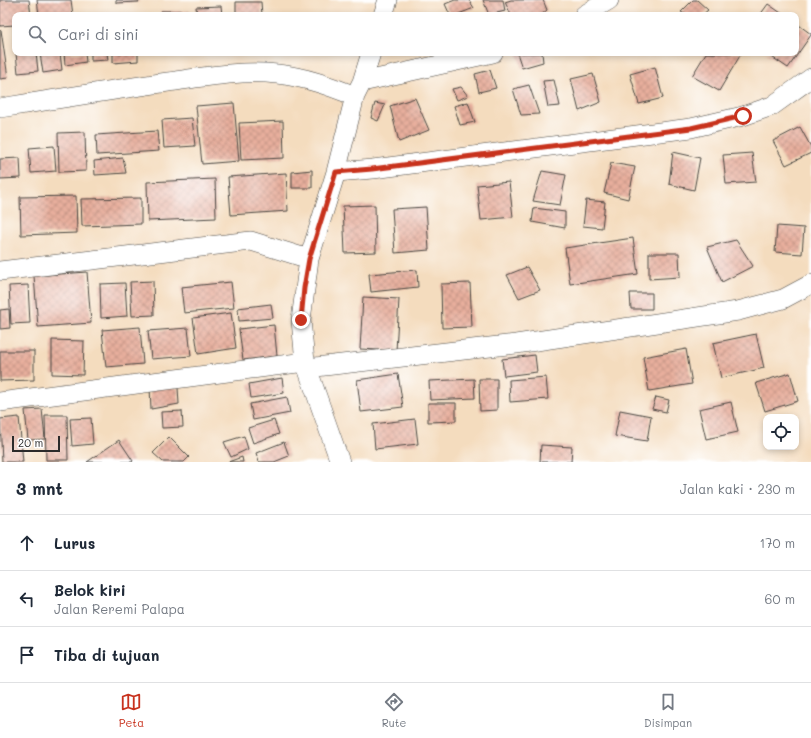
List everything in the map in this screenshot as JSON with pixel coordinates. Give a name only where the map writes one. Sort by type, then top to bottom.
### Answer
[{"type":"street","points":[[384,12],[388,0]]},
{"type":"street","points":[[589,12],[609,0]]},
{"type":"street","points":[[340,462],[306,365],[301,320],[309,259],[336,172],[358,89],[370,56]]},
{"type":"street","points":[[0,108],[170,82],[257,73],[278,74],[329,85],[358,89],[482,56]]},
{"type":"street","points":[[336,172],[372,169],[691,128],[743,116],[772,106],[811,78]]},
{"type":"street","points":[[0,271],[251,241],[309,259]]},
{"type":"street","points":[[0,402],[306,365],[516,344],[738,311],[783,299],[811,284]]},
{"type":"building","points":[[0,0],[29,0],[31,12],[12,12],[12,25],[0,26]]},
{"type":"building","points":[[37,0],[71,0],[73,12],[39,12]]},
{"type":"building","points":[[116,0],[139,0],[139,2],[116,3]]},
{"type":"building","points":[[455,0],[469,0],[474,8],[464,12],[449,12],[445,4]]},
{"type":"building","points":[[483,0],[503,0],[505,11],[488,12]]},
{"type":"building","points":[[511,0],[543,0],[547,10],[545,12],[510,12],[505,2]]},
{"type":"building","points":[[693,0],[697,0],[708,10],[706,12],[681,12]]},
{"type":"building","points":[[236,2],[261,2],[262,12],[236,12]]},
{"type":"building","points":[[768,4],[780,12],[762,12]]},
{"type":"building","points":[[221,6],[222,12],[197,12],[196,7]]},
{"type":"building","points":[[161,11],[190,11],[190,12]]},
{"type":"building","points":[[799,25],[811,35],[799,52]]},
{"type":"building","points":[[1,30],[8,78],[0,79],[0,31]]},
{"type":"building","points":[[16,56],[36,56],[38,71],[18,73]]},
{"type":"building","points":[[40,56],[60,56],[62,70],[43,73]]},
{"type":"building","points":[[64,56],[85,56],[86,62],[65,65]]},
{"type":"building","points":[[91,56],[107,56],[108,60],[91,61]]},
{"type":"building","points":[[113,56],[138,56],[138,61],[113,63]]},
{"type":"building","points":[[518,56],[542,56],[543,62],[522,68]]},
{"type":"building","points":[[704,56],[740,56],[719,91],[692,76]]},
{"type":"building","points":[[770,56],[796,56],[788,68]]},
{"type":"building","points":[[655,67],[663,98],[639,104],[630,74]]},
{"type":"building","points":[[490,70],[496,88],[479,92],[475,74]]},
{"type":"building","points":[[593,74],[601,102],[579,111],[571,79]]},
{"type":"building","points":[[554,80],[560,106],[548,107],[543,81]]},
{"type":"building","points":[[529,85],[539,114],[521,115],[513,89]]},
{"type":"building","points":[[461,87],[468,96],[457,100],[452,89]]},
{"type":"building","points":[[415,98],[429,130],[399,142],[390,106]]},
{"type":"building","points":[[468,102],[475,122],[460,125],[454,106]]},
{"type":"building","points":[[234,103],[239,161],[202,164],[196,106]]},
{"type":"building","points":[[375,103],[385,105],[378,121],[371,118]]},
{"type":"building","points":[[192,118],[195,146],[164,148],[162,120]]},
{"type":"building","points":[[283,121],[284,158],[241,160],[239,123]]},
{"type":"building","points":[[800,127],[811,147],[811,153],[786,165],[773,141]]},
{"type":"building","points":[[157,131],[159,151],[97,155],[96,135]]},
{"type":"building","points":[[85,132],[86,171],[59,172],[58,133]]},
{"type":"building","points":[[54,146],[56,171],[31,173],[29,148]]},
{"type":"building","points":[[673,152],[700,158],[694,190],[669,184]]},
{"type":"building","points":[[752,153],[756,182],[726,184],[723,155]]},
{"type":"building","points":[[20,158],[21,178],[0,179],[0,159]]},
{"type":"building","points":[[123,158],[126,173],[95,175],[94,161]]},
{"type":"building","points":[[611,163],[635,167],[628,199],[604,193]]},
{"type":"building","points":[[312,170],[312,188],[292,188],[292,172]]},
{"type":"building","points":[[542,171],[566,175],[560,205],[533,201]]},
{"type":"building","points":[[286,173],[288,211],[231,215],[228,177]]},
{"type":"building","points":[[215,179],[216,218],[148,221],[147,182]]},
{"type":"building","points":[[509,182],[513,217],[481,220],[477,185]]},
{"type":"building","points":[[76,196],[77,233],[21,235],[20,197]]},
{"type":"building","points":[[141,198],[141,224],[82,226],[81,199]]},
{"type":"building","points":[[586,200],[605,202],[602,228],[583,226]]},
{"type":"building","points":[[375,205],[376,252],[345,253],[343,206]]},
{"type":"building","points":[[426,207],[429,250],[395,253],[392,209]]},
{"type":"building","points":[[534,208],[565,212],[565,228],[532,222]]},
{"type":"building","points":[[777,226],[804,228],[802,254],[775,252]]},
{"type":"building","points":[[633,238],[638,274],[570,284],[565,248]]},
{"type":"building","points":[[736,240],[753,266],[722,282],[707,247]]},
{"type":"building","points":[[649,253],[679,253],[680,277],[649,279]]},
{"type":"building","points":[[527,267],[540,290],[519,298],[507,275]]},
{"type":"building","points":[[417,270],[418,287],[371,292],[369,274]]},
{"type":"building","points":[[87,272],[91,323],[38,327],[34,276]]},
{"type":"building","points":[[153,281],[154,315],[132,316],[130,282]]},
{"type":"building","points":[[231,282],[234,308],[184,313],[181,287]]},
{"type":"building","points":[[125,283],[127,316],[101,318],[100,284]]},
{"type":"building","points":[[470,283],[472,327],[442,328],[441,284]]},
{"type":"building","points":[[28,285],[30,323],[11,324],[9,286]]},
{"type":"building","points":[[630,293],[652,293],[652,309],[631,309]]},
{"type":"building","points":[[363,297],[399,299],[396,351],[360,349]]},
{"type":"building","points":[[271,304],[273,318],[239,321],[238,308]]},
{"type":"building","points":[[9,309],[10,328],[0,329],[0,310]]},
{"type":"building","points":[[231,313],[236,348],[198,354],[193,318]]},
{"type":"building","points":[[274,325],[277,356],[243,360],[239,329]]},
{"type":"building","points":[[140,327],[143,364],[106,367],[102,330]]},
{"type":"building","points":[[188,328],[191,356],[151,359],[148,331]]},
{"type":"building","points":[[756,334],[764,368],[721,378],[713,343]]},
{"type":"building","points":[[52,340],[84,341],[83,375],[52,374]]},
{"type":"building","points":[[686,349],[692,384],[649,391],[643,357]]},
{"type":"building","points":[[0,351],[34,351],[34,380],[0,381]]},
{"type":"building","points":[[535,355],[537,372],[504,376],[502,359]]},
{"type":"building","points":[[790,373],[798,401],[765,411],[756,383]]},
{"type":"building","points":[[398,374],[403,407],[361,412],[357,380]]},
{"type":"building","points":[[546,377],[548,399],[510,402],[509,380]]},
{"type":"building","points":[[282,378],[284,393],[251,398],[249,384]]},
{"type":"building","points":[[474,379],[475,398],[430,400],[429,381]]},
{"type":"building","points":[[479,379],[497,379],[497,410],[480,411]]},
{"type":"building","points":[[150,387],[178,388],[179,404],[151,409]]},
{"type":"building","points":[[287,397],[290,413],[253,420],[250,404]]},
{"type":"building","points":[[656,397],[669,400],[666,412],[652,409]]},
{"type":"building","points":[[731,402],[738,432],[706,439],[699,409]]},
{"type":"building","points":[[428,403],[456,403],[456,421],[428,422]]},
{"type":"building","points":[[42,409],[45,439],[28,440],[25,410]]},
{"type":"building","points":[[620,410],[651,416],[647,441],[615,436]]},
{"type":"building","points":[[182,411],[183,427],[162,428],[161,412]]},
{"type":"building","points":[[45,415],[67,415],[68,460],[46,460]]},
{"type":"building","points":[[19,417],[23,462],[2,462],[0,419]]},
{"type":"building","points":[[91,418],[93,444],[72,446],[70,419]]},
{"type":"building","points":[[415,419],[418,444],[375,449],[373,424]]},
{"type":"building","points":[[274,420],[279,434],[253,443],[248,428]]},
{"type":"building","points":[[244,436],[248,449],[231,457],[224,442]]},
{"type":"building","points":[[169,437],[189,457],[184,462],[163,462],[153,453]]},
{"type":"building","points":[[119,440],[133,461],[132,462],[87,462]]},
{"type":"building","points":[[284,442],[289,456],[274,462],[259,462],[256,453]]},
{"type":"building","points":[[541,445],[572,447],[571,462],[540,462]]},
{"type":"building","points":[[242,457],[243,462],[228,462]]},
{"type":"route","points":[[301,320],[309,259],[336,172],[372,169],[691,128],[743,116]]}]
